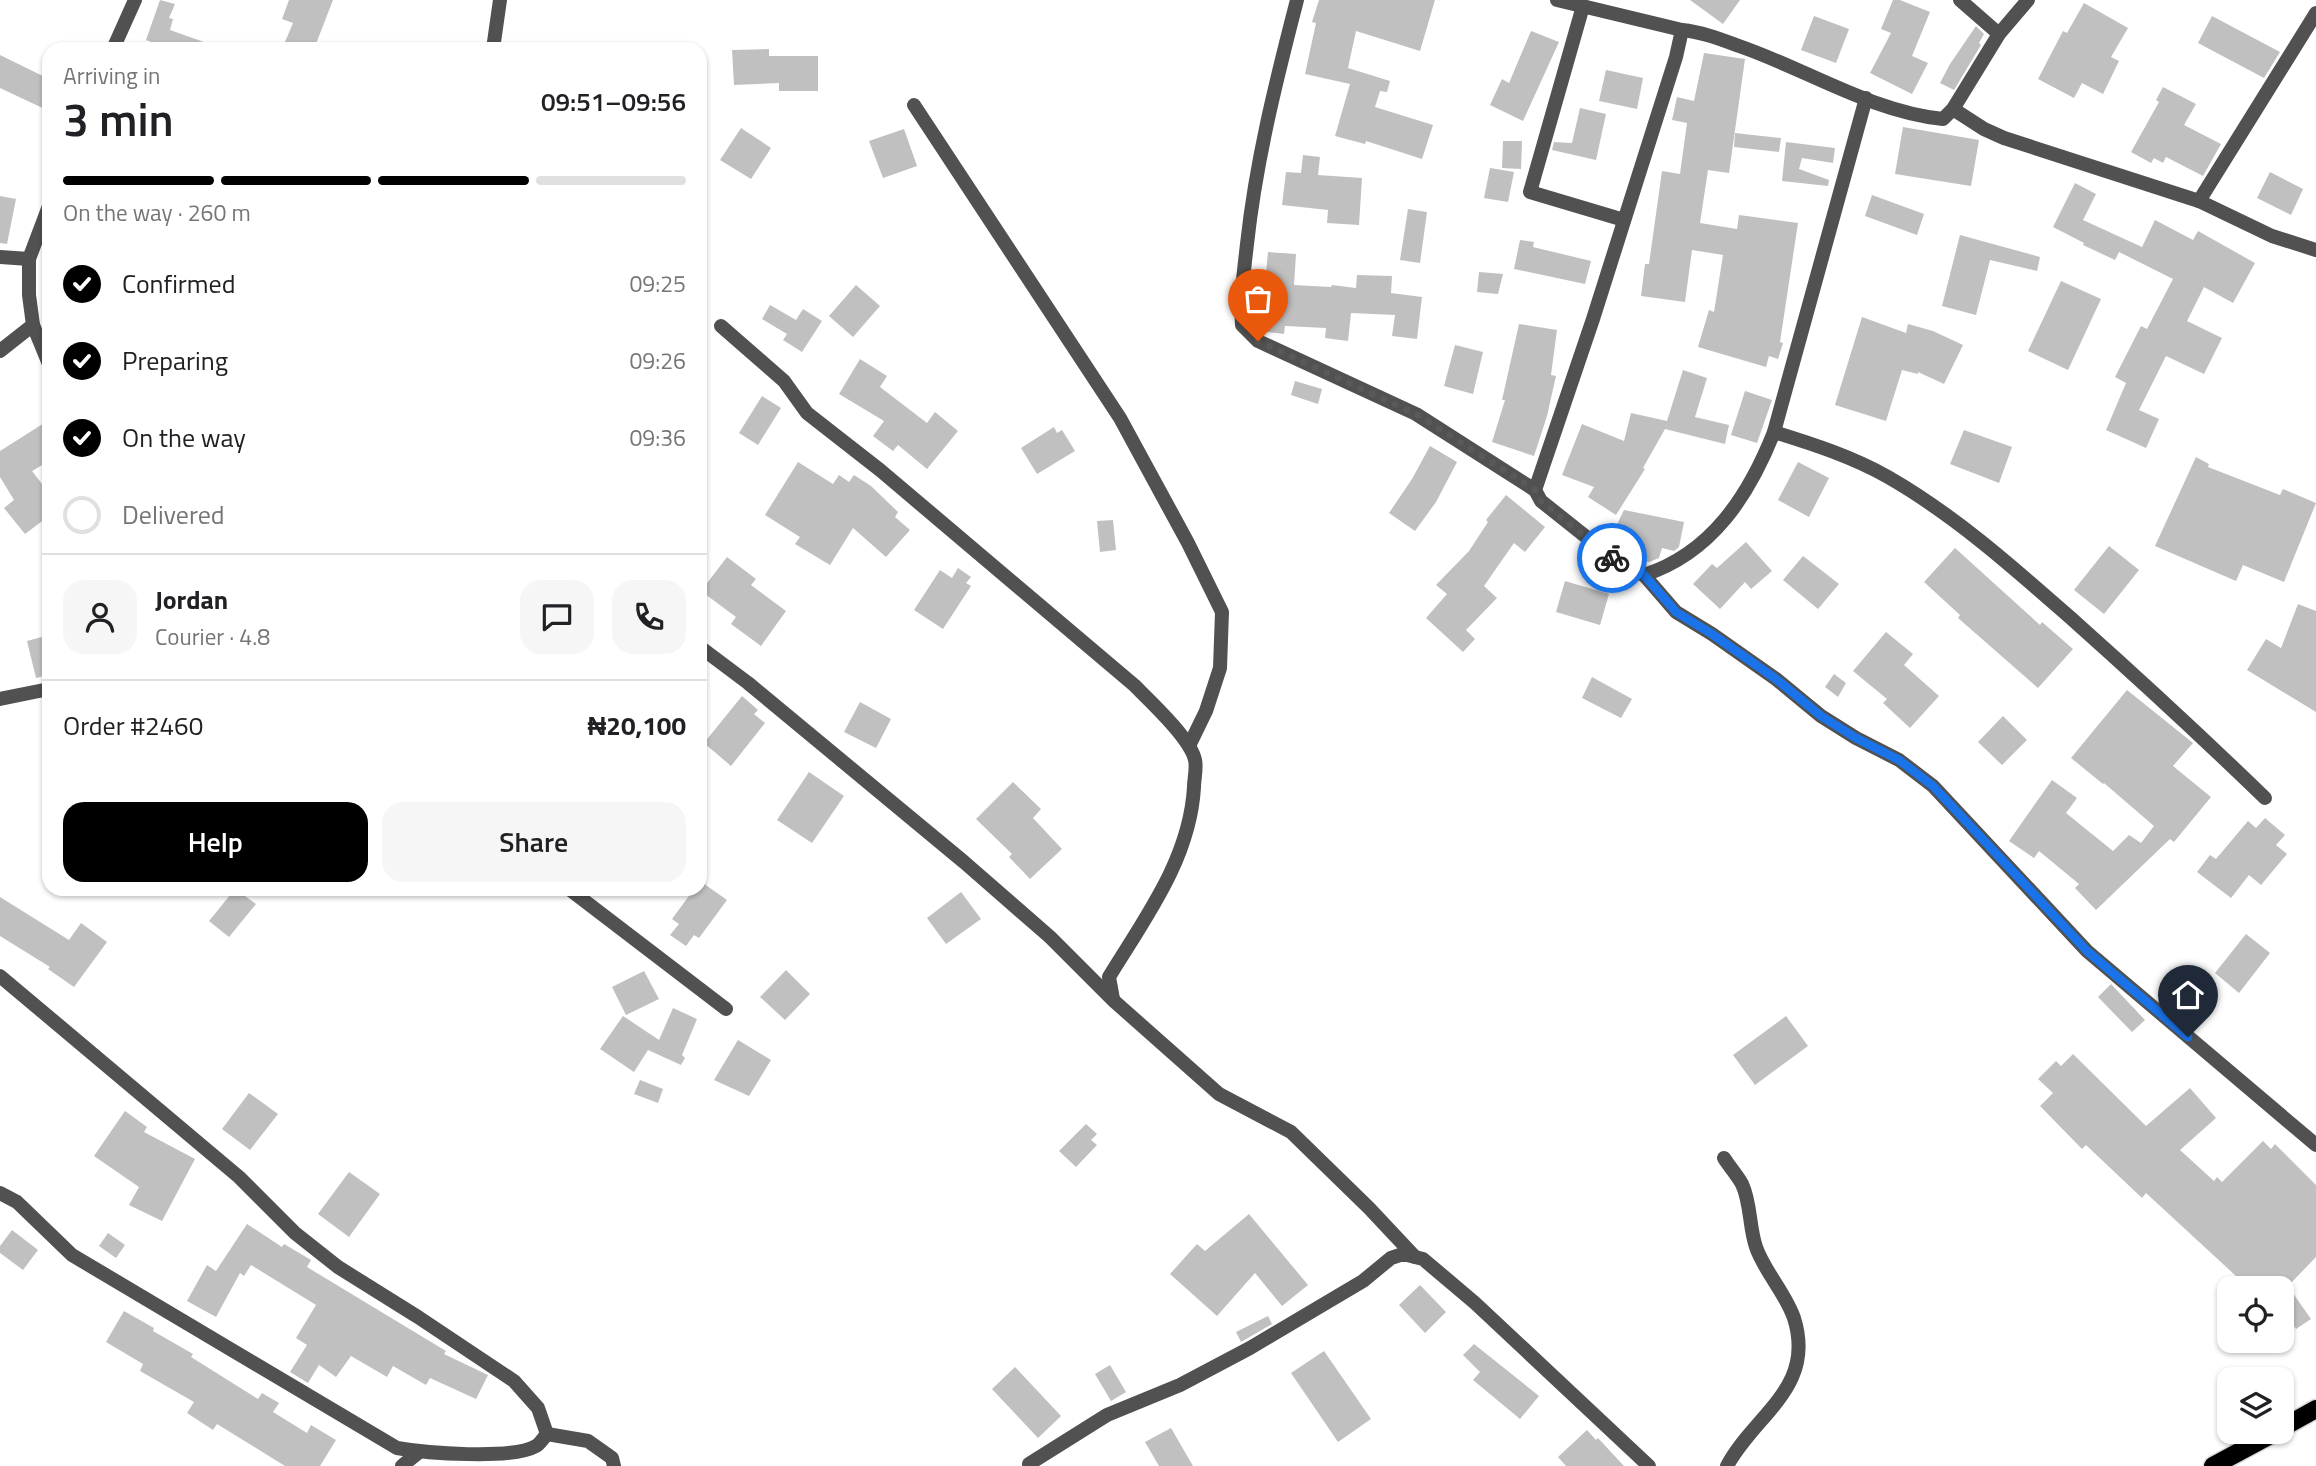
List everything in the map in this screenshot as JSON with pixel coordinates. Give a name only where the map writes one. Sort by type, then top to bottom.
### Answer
[{"type":"main road","points":[[2294,1421],[2316,1409]]},
{"type":"main road","points":[[2213,1466],[2254,1444]]},
{"type":"street","points":[[116,42],[135,0]]},
{"type":"street","points":[[494,42],[500,0]]},
{"type":"street","points":[[1297,0],[1266,124],[1250,214],[1241,302],[1242,325],[1258,341],[1416,414],[1535,490],[1541,501],[1624,567],[1644,575],[1676,612],[1776,679],[1821,716],[1899,760],[1933,786],[2087,951],[2316,1145]]},
{"type":"street","points":[[1557,0],[1700,32],[1776,59],[1866,98],[1922,117],[1943,118],[1953,109],[1999,34],[2028,0]]},
{"type":"street","points":[[1960,0],[1999,34]]},
{"type":"street","points":[[1583,6],[1530,192],[1624,220]]},
{"type":"street","points":[[2199,201],[2316,13]]},
{"type":"street","points":[[1535,490],[1624,220],[1676,57],[1682,30]]},
{"type":"street","points":[[1644,575],[1668,568],[1700,544],[1734,509],[1759,470],[1774,432],[1866,98]]},
{"type":"street","points":[[914,105],[1120,418],[1188,542],[1222,612],[1220,668],[1206,711],[1189,746]]},
{"type":"street","points":[[1953,109],[2004,138],[2199,201],[2272,236],[2316,250]]},
{"type":"street","points":[[42,224],[29,258],[29,295],[33,325],[42,347]]},
{"type":"street","points":[[0,257],[29,258]]},
{"type":"street","points":[[0,351],[33,325]]},
{"type":"street","points":[[722,326],[785,381],[807,413],[880,470],[1135,685],[1189,746],[1195,760],[1193,809],[1173,872],[1109,977],[1114,1001]]},
{"type":"street","points":[[1774,432],[1825,447],[1886,476],[1939,509],[2017,571],[2182,716],[2265,798]]},
{"type":"street","points":[[707,652],[748,683],[964,862],[1050,937],[1114,1001],[1219,1094],[1291,1132],[1415,1257]]},
{"type":"street","points":[[0,699],[42,690]]},
{"type":"street","points":[[578,896],[726,1009]]},
{"type":"street","points":[[0,976],[239,1177],[295,1233],[338,1267],[514,1381],[538,1408],[547,1434]]},
{"type":"street","points":[[1724,1158],[1743,1185],[1756,1248],[1793,1316],[1799,1342],[1795,1370],[1782,1398],[1727,1466]]},
{"type":"street","points":[[0,1193],[17,1202],[72,1255],[397,1448],[419,1452],[503,1455],[536,1446],[547,1434]]},
{"type":"street","points":[[1029,1464],[1107,1415],[1180,1385],[1250,1348],[1363,1281],[1391,1258],[1403,1254],[1423,1259],[1475,1303],[1649,1466]]},
{"type":"street","points":[[547,1434],[587,1441],[612,1458],[614,1466]]},
{"type":"street","points":[[402,1466],[419,1452]]},
{"type":"building","points":[[160,0],[175,4],[169,18],[173,19],[170,30],[204,42],[151,42],[146,40]]},
{"type":"building","points":[[289,0],[333,0],[317,42],[285,42],[293,23],[282,19]]},
{"type":"building","points":[[1319,0],[1435,0],[1420,51],[1356,31],[1348,68],[1390,81],[1387,92],[1380,91],[1375,107],[1433,125],[1422,159],[1366,141],[1365,144],[1335,136],[1350,84],[1305,74],[1316,23],[1312,22]]},
{"type":"building","points":[[1690,0],[1740,0],[1723,24]]},
{"type":"building","points":[[1893,0],[1900,0],[1930,12],[1912,56],[1928,63],[1912,94],[1870,73],[1891,33],[1881,29]]},
{"type":"building","points":[[2084,3],[2128,28],[2111,57],[2119,61],[2103,94],[2082,83],[2074,98],[2038,79],[2063,31],[2067,33]]},
{"type":"building","points":[[1814,16],[1849,29],[1836,63],[1801,50]]},
{"type":"building","points":[[2212,16],[2280,52],[2264,78],[2198,43]]},
{"type":"building","points":[[1976,26],[1984,34],[1979,43],[1981,45],[1954,90],[1940,83]]},
{"type":"building","points":[[1531,31],[1559,42],[1523,121],[1490,105],[1502,79],[1509,83]]},
{"type":"building","points":[[769,49],[769,56],[818,56],[818,91],[779,91],[779,83],[734,85],[732,50]]},
{"type":"building","points":[[1704,53],[1745,59],[1729,173],[1708,170],[1700,223],[1737,229],[1739,215],[1798,223],[1780,342],[1783,343],[1778,359],[1769,356],[1766,367],[1698,347],[1709,310],[1714,312],[1723,255],[1692,250],[1685,302],[1641,296],[1645,264],[1649,264],[1662,171],[1680,174],[1687,123],[1672,120],[1677,97],[1694,101]]},
{"type":"building","points":[[0,55],[42,76],[42,108],[0,88]]},
{"type":"building","points":[[1606,70],[1643,78],[1637,109],[1599,101]]},
{"type":"building","points":[[2163,87],[2196,104],[2184,125],[2221,144],[2203,176],[2166,157],[2163,163],[2154,158],[2151,163],[2131,152],[2159,102],[2156,100]]},
{"type":"building","points":[[1580,108],[1606,114],[1596,160],[1552,150],[1554,142],[1572,143]]},
{"type":"building","points":[[1903,127],[1979,140],[1971,186],[1895,174]]},
{"type":"building","points":[[741,128],[771,148],[751,179],[720,160]]},
{"type":"building","points":[[904,129],[917,166],[883,178],[869,141]]},
{"type":"building","points":[[1735,133],[1781,138],[1779,152],[1734,147]]},
{"type":"building","points":[[1503,141],[1522,141],[1521,169],[1502,168]]},
{"type":"building","points":[[1786,142],[1835,148],[1833,163],[1802,158],[1799,169],[1829,180],[1828,186],[1782,181]]},
{"type":"building","points":[[1303,155],[1320,157],[1318,175],[1362,178],[1359,225],[1327,223],[1328,210],[1282,205],[1286,172],[1301,173]]},
{"type":"building","points":[[1490,168],[1514,172],[1508,202],[1484,198]]},
{"type":"building","points":[[2270,172],[2303,189],[2291,215],[2257,198]]},
{"type":"building","points":[[2075,183],[2096,194],[2083,220],[2142,247],[2155,220],[2193,240],[2198,231],[2255,263],[2233,303],[2204,287],[2187,321],[2222,338],[2204,374],[2166,356],[2139,410],[2159,419],[2146,448],[2106,430],[2126,383],[2115,377],[2141,326],[2147,329],[2173,279],[2119,252],[2115,260],[2053,227]]},
{"type":"building","points":[[1872,195],[1924,214],[1917,235],[1865,216]]},
{"type":"building","points":[[0,196],[16,199],[7,244],[0,243]]},
{"type":"building","points":[[1408,209],[1427,212],[1420,263],[1400,260]]},
{"type":"building","points":[[1960,235],[2040,257],[2037,271],[1990,260],[1976,315],[1942,306]]},
{"type":"building","points":[[1520,240],[1534,242],[1533,247],[1591,261],[1585,284],[1514,269]]},
{"type":"building","points":[[1268,252],[1296,254],[1294,285],[1356,288],[1357,275],[1392,276],[1391,293],[1422,297],[1417,339],[1392,336],[1395,315],[1351,313],[1348,341],[1325,338],[1326,328],[1285,326],[1284,334],[1268,332],[1273,295],[1264,294]]},
{"type":"building","points":[[1479,272],[1503,274],[1498,294],[1477,292]]},
{"type":"building","points":[[2061,281],[2101,299],[2068,370],[2028,351]]},
{"type":"building","points":[[856,285],[880,306],[853,337],[829,316]]},
{"type":"building","points":[[770,305],[796,320],[803,309],[822,321],[802,352],[783,340],[787,334],[762,319]]},
{"type":"building","points":[[1862,317],[1906,333],[1908,324],[1933,331],[1963,345],[1944,384],[1918,372],[1902,370],[1886,421],[1835,405]]},
{"type":"building","points":[[1519,324],[1557,330],[1551,375],[1556,376],[1534,456],[1492,442],[1505,400],[1502,400]]},
{"type":"building","points":[[1455,345],[1483,352],[1473,394],[1444,386]]},
{"type":"building","points":[[860,359],[887,376],[880,387],[927,423],[935,412],[958,431],[927,469],[898,445],[893,451],[873,436],[884,421],[839,394]]},
{"type":"building","points":[[1683,370],[1707,378],[1695,417],[1729,425],[1725,444],[1665,429],[1643,468],[1645,469],[1616,515],[1588,497],[1594,487],[1562,475],[1582,424],[1624,441],[1631,413],[1667,421]]},
{"type":"building","points":[[1295,381],[1322,389],[1318,404],[1291,395]]},
{"type":"building","points":[[1745,391],[1772,400],[1757,443],[1731,435]]},
{"type":"building","points":[[762,396],[781,408],[758,445],[739,433]]},
{"type":"building","points":[[42,424],[42,465],[32,471],[42,484],[42,521],[25,534],[4,508],[14,500],[0,477],[0,451]]},
{"type":"building","points":[[1054,427],[1057,433],[1062,430],[1075,451],[1037,474],[1021,448]]},
{"type":"building","points":[[1964,430],[2012,447],[1999,483],[1950,464]]},
{"type":"building","points":[[1430,446],[1457,462],[1436,502],[1415,531],[1389,513]]},
{"type":"building","points":[[2196,457],[2209,464],[2208,467],[2280,495],[2283,489],[2316,503],[2284,582],[2243,565],[2236,581],[2155,546]]},
{"type":"building","points":[[798,462],[833,484],[839,475],[849,482],[854,475],[871,486],[898,512],[895,517],[910,530],[886,557],[853,528],[830,565],[795,544],[800,537],[765,515]]},
{"type":"building","points":[[1798,462],[1829,478],[1809,517],[1778,500]]},
{"type":"building","points":[[1506,495],[1545,527],[1525,552],[1514,543],[1484,586],[1497,598],[1466,630],[1475,639],[1463,652],[1426,618],[1447,594],[1436,585],[1469,551],[1488,522],[1486,520]]},
{"type":"building","points":[[1624,510],[1684,522],[1679,547],[1674,551],[1662,548],[1659,558],[1649,562],[1628,558],[1625,555],[1627,544],[1611,537]]},
{"type":"building","points":[[1113,520],[1116,550],[1100,552],[1097,521]]},
{"type":"building","points":[[1746,542],[1772,571],[1751,589],[1745,582],[1720,609],[1693,584],[1712,564],[1717,568]]},
{"type":"building","points":[[2109,546],[2139,570],[2104,614],[2074,590]]},
{"type":"building","points":[[1955,548],[2040,625],[2042,622],[2073,649],[2038,688],[1958,618],[1960,615],[1924,582]]},
{"type":"building","points":[[1803,556],[1839,584],[1818,609],[1783,580]]},
{"type":"building","points":[[727,557],[756,579],[751,585],[786,611],[761,646],[731,624],[736,617],[707,595],[707,583]]},
{"type":"building","points":[[958,568],[971,577],[966,583],[971,586],[943,629],[914,610],[940,570],[952,578]]},
{"type":"building","points":[[1565,581],[1609,594],[1600,625],[1556,612]]},
{"type":"building","points":[[2298,604],[2316,611],[2316,712],[2247,670],[2266,639],[2281,648]]},
{"type":"building","points":[[1886,632],[1913,654],[1904,665],[1939,696],[1910,728],[1883,703],[1887,699],[1853,671]]},
{"type":"building","points":[[42,637],[42,677],[36,678],[27,641]]},
{"type":"building","points":[[1834,674],[1846,683],[1838,697],[1825,687]]},
{"type":"building","points":[[1592,677],[1632,699],[1621,718],[1582,698]]},
{"type":"building","points":[[2127,690],[2193,743],[2173,766],[2211,797],[2174,842],[2170,839],[2096,910],[2075,888],[2079,884],[2039,851],[2034,858],[2009,841],[2052,780],[2077,798],[2066,813],[2113,851],[2129,835],[2141,843],[2154,826],[2071,758]]},
{"type":"building","points":[[742,696],[758,710],[754,714],[765,723],[731,766],[707,746],[707,739]]},
{"type":"building","points":[[860,702],[891,719],[876,748],[844,732]]},
{"type":"building","points":[[2003,716],[2027,740],[2002,765],[1978,742]]},
{"type":"building","points":[[809,772],[844,796],[812,843],[777,820]]},
{"type":"building","points":[[1013,782],[1041,809],[1033,818],[1062,849],[1030,879],[1009,857],[1012,854],[976,819]]},
{"type":"building","points":[[2265,818],[2285,835],[2276,845],[2287,854],[2261,885],[2249,875],[2231,898],[2197,872],[2210,855],[2216,859],[2248,821],[2256,828]]},
{"type":"building","points":[[707,886],[727,900],[699,938],[694,935],[686,946],[670,935],[679,924],[672,919],[689,896],[707,896]]},
{"type":"building","points":[[961,892],[981,919],[946,944],[927,918]]},
{"type":"building","points":[[229,896],[245,896],[256,904],[229,937],[209,921]]},
{"type":"building","points":[[0,897],[69,940],[81,923],[107,942],[74,987],[48,969],[50,967],[0,936]]},
{"type":"building","points":[[2246,934],[2270,953],[2239,993],[2215,973]]},
{"type":"building","points":[[786,970],[810,994],[785,1020],[760,997]]},
{"type":"building","points":[[644,971],[659,999],[626,1015],[612,987]]},
{"type":"building","points":[[2111,984],[2145,1020],[2132,1032],[2098,997]]},
{"type":"building","points":[[673,1008],[697,1019],[682,1055],[685,1058],[681,1065],[648,1050],[634,1072],[600,1049],[623,1016],[659,1040]]},
{"type":"building","points":[[1786,1016],[1808,1046],[1755,1085],[1733,1055]]},
{"type":"building","points":[[738,1040],[771,1060],[749,1096],[714,1080]]},
{"type":"building","points":[[2073,1054],[2146,1126],[2190,1088],[2216,1118],[2180,1150],[2214,1181],[2217,1177],[2222,1182],[2263,1141],[2271,1149],[2275,1144],[2316,1185],[2316,1257],[2294,1280],[2294,1276],[2236,1276],[2146,1193],[2142,1198],[2086,1145],[2082,1149],[2040,1106],[2053,1093],[2038,1079],[2056,1061],[2061,1066]]},
{"type":"building","points":[[640,1080],[663,1089],[658,1103],[634,1094]]},
{"type":"building","points":[[249,1093],[278,1114],[250,1150],[222,1129]]},
{"type":"building","points":[[125,1111],[147,1127],[144,1132],[195,1159],[162,1221],[129,1205],[139,1187],[94,1156]]},
{"type":"building","points":[[1086,1124],[1097,1134],[1091,1140],[1097,1145],[1076,1167],[1059,1151]]},
{"type":"building","points":[[349,1172],[380,1194],[349,1237],[318,1214]]},
{"type":"building","points":[[1249,1214],[1308,1285],[1282,1306],[1255,1273],[1217,1316],[1170,1274],[1197,1244],[1205,1251]]},
{"type":"building","points":[[247,1224],[282,1247],[284,1244],[311,1260],[307,1267],[446,1351],[444,1354],[488,1375],[476,1399],[430,1378],[426,1385],[393,1366],[387,1377],[351,1356],[336,1377],[319,1365],[308,1383],[290,1372],[307,1345],[296,1338],[316,1305],[251,1265],[244,1276],[240,1273],[216,1317],[187,1301],[207,1265],[216,1271]]},
{"type":"building","points":[[12,1230],[38,1250],[23,1270],[0,1253],[0,1246]]},
{"type":"building","points":[[108,1233],[125,1245],[116,1258],[99,1246]]},
{"type":"building","points":[[1420,1285],[1446,1312],[1425,1333],[1399,1305]]},
{"type":"building","points":[[2294,1295],[2311,1319],[2296,1329],[2294,1326]]},
{"type":"building","points":[[124,1311],[154,1328],[153,1331],[193,1354],[191,1357],[258,1399],[262,1393],[279,1403],[273,1412],[307,1433],[311,1425],[336,1440],[320,1466],[285,1466],[217,1424],[213,1430],[187,1413],[194,1402],[140,1371],[143,1364],[106,1342]]},
{"type":"building","points":[[1268,1316],[1272,1324],[1241,1342],[1236,1332]]},
{"type":"building","points":[[1474,1344],[1539,1396],[1520,1419],[1473,1380],[1480,1372],[1463,1355]]},
{"type":"building","points":[[1324,1351],[1371,1419],[1338,1442],[1291,1373]]},
{"type":"building","points":[[1110,1365],[1126,1392],[1111,1401],[1095,1374]]},
{"type":"building","points":[[1015,1367],[1061,1416],[1038,1438],[992,1389]]},
{"type":"building","points":[[1171,1428],[1193,1466],[1159,1466],[1145,1442]]},
{"type":"building","points":[[1587,1430],[1624,1466],[1566,1466],[1558,1457]]},
{"type":"way so far","points":[[1258,341],[1416,414],[1535,490],[1541,501],[1612,558]]},
{"type":"route","points":[[1612,558],[1624,567],[1644,575],[1676,612],[1776,679],[1821,716],[1899,760],[1933,786],[2087,951],[2188,1037]]}]
